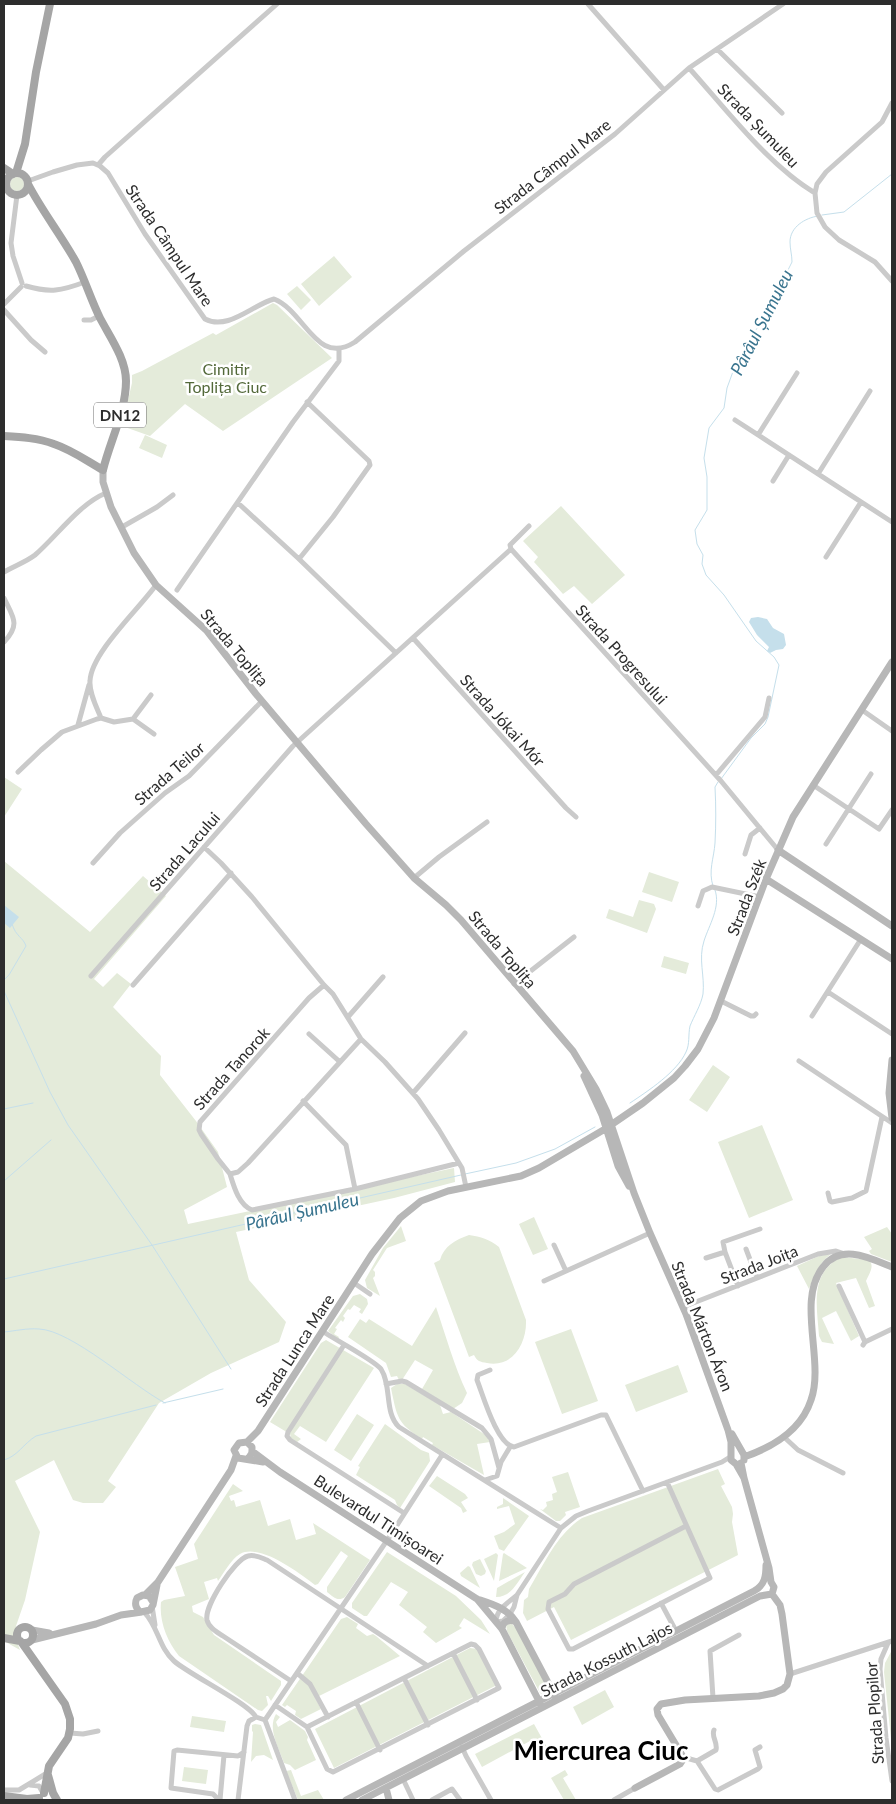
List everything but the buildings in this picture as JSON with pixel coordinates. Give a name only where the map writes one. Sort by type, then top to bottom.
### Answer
[{"type":"main road","points":[[8,178],[22,158],[36,72],[50,4]]},
{"type":"main road","name":"Strada Toplița","points":[[22,158],[27,180],[40,206],[73,257],[99,316],[121,359],[126,380],[123,405],[103,470],[103,482],[106,493],[134,553],[156,585],[207,631],[262,701],[355,812],[414,878],[451,909],[580,1061],[596,1089],[608,1127]]},
{"type":"main road","name":"DN12","points":[[4,168],[8,178],[8,190],[20,194]]},
{"type":"main road","name":"DN12","points":[[8,178],[27,180]]},
{"type":"main road","points":[[20,194],[28,188],[27,180]]},
{"type":"main road","name":"Strada Toplița","points":[[20,194],[31,198],[40,206]]},
{"type":"main road","points":[[4,436],[53,443],[103,470]]},
{"type":"main road","name":"Strada Szék","points":[[608,1127],[656,1094],[685,1066],[706,1035],[721,1001],[766,879],[794,814],[892,662]]},
{"type":"main road","points":[[778,850],[892,926]]},
{"type":"main road","points":[[766,879],[892,960]]},
{"type":"main road","points":[[892,1060],[889,1093],[892,1118]]},
{"type":"main road","name":"Strada Lunca Mare","points":[[250,1447],[258,1431],[354,1283],[387,1234],[409,1210],[431,1196],[521,1176],[533,1171],[608,1127]]},
{"type":"main road","name":"Strada Márton Áron","points":[[608,1127],[650,1233],[683,1307],[737,1458]]},
{"type":"main road","points":[[737,1458],[773,1445],[791,1431],[806,1412],[814,1390],[811,1295],[816,1278],[827,1262],[845,1254],[866,1257],[892,1267]]},
{"type":"main road","name":"Strada Márton Áron","points":[[728,1430],[737,1458]]},
{"type":"main road","points":[[121,1615],[139,1596],[145,1595],[158,1582],[231,1470],[242,1458],[251,1455],[250,1447],[241,1442],[236,1446],[234,1452],[242,1458]]},
{"type":"main road","name":"Bulevardul Timișoarei","points":[[250,1447],[266,1463],[477,1598],[510,1614],[555,1696]]},
{"type":"main road","name":"Bulevardul Timișoarei","points":[[242,1458],[266,1463]]},
{"type":"main road","name":"DN12","points":[[737,1458],[767,1559],[765,1584],[774,1588],[768,1594]]},
{"type":"main road","points":[[4,1637],[27,1643],[51,1634],[96,1624],[121,1615],[149,1611],[158,1582]]},
{"type":"main road","points":[[634,1788],[680,1764],[683,1757],[658,1715],[658,1706],[664,1703],[713,1698],[739,1698],[776,1693],[785,1687],[790,1674],[781,1606],[768,1594],[760,1591],[765,1584]]},
{"type":"main road","name":"Strada Kossuth Lajos","points":[[624,1661],[765,1584]]},
{"type":"main road","name":"Strada Kossuth Lajos","points":[[362,1800],[462,1749],[555,1696],[624,1661],[768,1594]]},
{"type":"main road","points":[[145,1595],[150,1597],[152,1604]]},
{"type":"main road","name":"Bulevardul Timișoarei","points":[[477,1598],[502,1629],[541,1704]]},
{"type":"main road","points":[[136,1601],[137,1608],[143,1612]]},
{"type":"main road","points":[[490,1615],[497,1613],[498,1607]]},
{"type":"main road","points":[[502,1629],[506,1621],[516,1622]]},
{"type":"main road","points":[[4,1637],[25,1626],[32,1630],[51,1634]]},
{"type":"main road","points":[[32,1630],[36,1661]]},
{"type":"main road","points":[[18,1631],[17,1636],[65,1704],[70,1719],[70,1733],[50,1764],[41,1796]]},
{"type":"main road","name":"Strada Kossuth Lajos","points":[[346,1800],[467,1738],[541,1704]]},
{"type":"main road","points":[[47,1773],[58,1798]]},
{"type":"main road","points":[[386,1788],[390,1800]]},
{"type":"main road","points":[[4,1796],[25,1799],[41,1796],[58,1798]]},
{"type":"street","points":[[27,180],[77,165],[93,163],[98,165],[104,157],[278,4]]},
{"type":"street","points":[[588,4],[664,90]]},
{"type":"street","name":"Strada Câmpul Mare","points":[[98,165],[108,174],[145,234],[205,319],[215,323],[226,322],[274,299],[289,307],[322,344],[339,350],[355,342],[464,251],[615,134],[689,68],[783,4]]},
{"type":"street","points":[[717,48],[782,113]]},
{"type":"street","name":"Strada Șumuleu","points":[[689,68],[764,150],[800,184],[815,193]]},
{"type":"street","points":[[892,103],[882,122],[826,172],[817,184],[815,193],[818,213],[825,227],[839,240],[875,262],[892,281]]},
{"type":"street","points":[[20,194],[11,243],[13,256],[23,285]]},
{"type":"street","points":[[23,285],[54,291],[85,282]]},
{"type":"street","points":[[4,304],[23,285]]},
{"type":"street","points":[[4,310],[45,352]]},
{"type":"street","points":[[84,320],[91,320],[99,316]]},
{"type":"street","points":[[177,590],[307,402],[339,361],[339,350]]},
{"type":"street","points":[[758,435],[797,373]]},
{"type":"street","points":[[818,474],[870,391]]},
{"type":"street","points":[[299,559],[333,517],[370,465],[369,461],[307,402]]},
{"type":"street","points":[[735,420],[892,522]]},
{"type":"street","points":[[773,481],[789,455]]},
{"type":"street","points":[[4,572],[33,556],[98,496],[106,493]]},
{"type":"street","points":[[122,528],[157,507],[174,494]]},
{"type":"street","points":[[826,557],[861,502]]},
{"type":"street","points":[[238,503],[396,653]]},
{"type":"street","points":[[297,743],[511,549],[510,545],[529,526]]},
{"type":"street","name":"Strada Progresului","points":[[511,549],[718,778],[778,850]]},
{"type":"street","points":[[78,725],[92,671],[102,652],[156,585]]},
{"type":"street","points":[[4,598],[15,622],[15,627],[4,642]]},
{"type":"street","name":"Strada Jókai Mór","points":[[413,638],[576,817]]},
{"type":"street","points":[[90,684],[101,718]]},
{"type":"street","points":[[18,772],[62,732],[101,718],[114,722],[133,719],[151,695]]},
{"type":"street","points":[[718,778],[765,717],[769,698]]},
{"type":"street","name":"Strada Teilor","points":[[94,863],[120,833],[165,793],[200,766],[262,701]]},
{"type":"street","points":[[862,710],[892,731]]},
{"type":"street","points":[[133,719],[154,734]]},
{"type":"street","name":"Strada Lacului","points":[[91,976],[297,743]]},
{"type":"street","points":[[826,844],[871,774]]},
{"type":"street","points":[[813,785],[879,830],[892,810]]},
{"type":"street","points":[[414,878],[487,822]]},
{"type":"street","points":[[745,854],[751,835],[760,828]]},
{"type":"street","points":[[204,848],[231,873],[278,928],[333,994],[361,1038],[413,1093],[440,1130],[459,1163],[466,1187]]},
{"type":"street","points":[[133,985],[231,873]]},
{"type":"street","points":[[698,906],[703,891],[712,887],[760,897]]},
{"type":"street","points":[[514,984],[574,936]]},
{"type":"street","points":[[812,1016],[861,939]]},
{"type":"street","points":[[348,1017],[383,977]]},
{"type":"street","name":"Strada Tanorok","points":[[324,985],[309,998],[200,1122],[199,1130],[201,1134],[230,1174],[240,1201],[245,1207],[252,1210],[355,1189],[459,1163]]},
{"type":"street","points":[[828,992],[892,1034]]},
{"type":"street","points":[[721,1001],[751,1016],[756,1014]]},
{"type":"street","points":[[413,1093],[465,1033]]},
{"type":"street","points":[[309,1034],[340,1062]]},
{"type":"street","points":[[230,1174],[238,1172],[248,1163],[361,1038]]},
{"type":"street","points":[[799,1061],[892,1123]]},
{"type":"street","points":[[303,1102],[346,1145],[355,1189]]},
{"type":"street","points":[[828,1194],[832,1202],[852,1198],[866,1191],[882,1117]]},
{"type":"street","points":[[738,1286],[723,1242],[760,1229]]},
{"type":"street","points":[[544,1281],[650,1233]]},
{"type":"street","points":[[554,1246],[566,1271]]},
{"type":"street","points":[[746,1250],[757,1278]]},
{"type":"street","points":[[706,1258],[725,1252]]},
{"type":"street","name":"Strada Joița","points":[[683,1307],[818,1254],[836,1252],[845,1254]]},
{"type":"street","name":"Strada Lunca Mare","points":[[354,1283],[370,1294]]},
{"type":"street","points":[[839,1286],[864,1344],[892,1329]]},
{"type":"street","points":[[322,1331],[377,1365],[382,1371],[393,1418],[402,1430],[561,1528]]},
{"type":"street","points":[[344,1345],[289,1431],[288,1437],[404,1513]]},
{"type":"street","points":[[490,1370],[478,1375],[477,1380],[494,1425],[510,1447]]},
{"type":"street","points":[[386,1384],[404,1381],[482,1428],[491,1440],[499,1468]]},
{"type":"street","points":[[510,1447],[514,1448],[601,1415],[606,1415],[643,1491]]},
{"type":"street","points":[[784,1437],[798,1450],[843,1473]]},
{"type":"street","points":[[485,1480],[497,1476],[510,1447]]},
{"type":"street","points":[[265,1720],[442,1455]]},
{"type":"street","points":[[517,1596],[498,1607],[496,1622],[505,1619],[510,1614],[517,1596],[561,1528],[581,1514],[737,1458]]},
{"type":"street","points":[[667,1482],[710,1577],[570,1650],[547,1608],[550,1601],[565,1594],[574,1584],[686,1526]]},
{"type":"street","points":[[291,1681],[211,1627],[207,1615],[210,1601],[238,1562],[247,1556],[267,1560],[428,1666]]},
{"type":"street","points":[[661,1603],[676,1631]]},
{"type":"street","points":[[152,1604],[156,1628],[165,1650],[175,1662],[254,1713],[256,1717],[265,1720]]},
{"type":"street","points":[[514,1607],[516,1622]]},
{"type":"street","points":[[143,1612],[156,1628]]},
{"type":"street","points":[[713,1698],[710,1651],[739,1635]]},
{"type":"street","points":[[790,1674],[890,1642]]},
{"type":"street","name":"Strada Plopilor","points":[[890,1642],[881,1659],[880,1669],[892,1781]]},
{"type":"street","points":[[275,1705],[307,1727],[327,1769],[337,1772],[499,1688],[479,1649],[471,1644],[307,1727]]},
{"type":"street","points":[[453,1654],[476,1700]]},
{"type":"street","points":[[297,1673],[310,1684],[328,1717]]},
{"type":"street","points":[[404,1678],[428,1725]]},
{"type":"street","points":[[356,1702],[380,1750]]},
{"type":"street","points":[[238,1800],[247,1726],[249,1721],[256,1717]]},
{"type":"street","points":[[265,1720],[295,1800]]},
{"type":"street","points":[[697,1761],[716,1750],[717,1746],[713,1737],[714,1730]]},
{"type":"street","points":[[70,1733],[83,1734],[98,1731]]},
{"type":"street","points":[[467,1738],[462,1749],[491,1800]]},
{"type":"street","points":[[683,1757],[697,1761],[715,1789],[720,1790],[760,1767],[755,1750],[760,1748]]},
{"type":"street","points":[[220,1800],[213,1794],[172,1788],[170,1785],[176,1750],[240,1756],[244,1752]]},
{"type":"street","points":[[220,1800],[224,1755]]},
{"type":"street","points":[[4,1790],[19,1790],[47,1773]]},
{"type":"street","points":[[403,1779],[413,1800]]},
{"type":"street","points":[[28,1786],[37,1785],[41,1796]]},
{"type":"street","points":[[614,1800],[634,1788]]},
{"type":"street","points":[[432,1800],[452,1789],[460,1800]]},
{"type":"green space","points":[[14,177],[20,177],[24,184],[20,191],[14,191],[10,187],[10,181]]},
{"type":"green space","points":[[334,256],[352,277],[319,306],[301,284]]},
{"type":"green space","points":[[297,286],[311,300],[301,310],[287,294]]},
{"type":"green space","name":"Cimitir Toplița Ciuc","points":[[273,303],[332,358],[223,431],[185,404],[150,436],[122,426],[132,383],[132,375],[213,333],[216,335]]},
{"type":"green space","points":[[145,435],[167,445],[162,458],[139,448]]},
{"type":"green space","points":[[561,506],[625,575],[592,604],[574,586],[563,594],[534,562],[538,557],[523,541]]},
{"type":"green space","points":[[4,777],[22,789],[4,817]]},
{"type":"green space","points":[[4,861],[90,932],[143,876],[166,896],[94,979],[103,987],[117,973],[131,984],[113,1007],[161,1056],[160,1075],[218,1152],[227,1187],[184,1210],[188,1224],[454,1168],[455,1182],[394,1198],[236,1232],[249,1280],[286,1322],[279,1342],[211,1373],[159,1403],[108,1481],[116,1487],[103,1503],[83,1503],[73,1500],[54,1460],[15,1481],[40,1532],[25,1600],[16,1626],[15,1636],[20,1650],[4,1641]]},
{"type":"green space","points":[[649,872],[679,882],[672,902],[642,892]]},
{"type":"green space","points":[[639,900],[654,904],[656,909],[647,933],[606,918],[609,909],[633,917]]},
{"type":"green space","points":[[664,956],[689,963],[686,974],[661,967]]},
{"type":"green space","points":[[713,1065],[730,1077],[707,1112],[689,1100]]},
{"type":"green space","points":[[762,1125],[793,1200],[749,1218],[718,1142]]},
{"type":"green space","points":[[534,1217],[548,1249],[533,1255],[519,1224]]},
{"type":"green space","points":[[401,1226],[406,1241],[387,1248],[373,1270],[375,1276],[373,1278],[380,1296],[367,1288],[365,1280],[383,1248]]},
{"type":"green space","points":[[887,1227],[892,1234],[892,1262],[871,1254],[869,1251],[872,1249],[864,1237]]},
{"type":"green space","points":[[469,1235],[485,1239],[499,1247],[526,1320],[524,1337],[517,1352],[504,1362],[496,1364],[479,1361],[474,1355],[469,1357],[434,1263],[440,1260],[444,1251],[451,1244]]},
{"type":"green space","points":[[831,1254],[817,1270],[809,1289],[797,1266],[819,1256]]},
{"type":"green space","points":[[842,1257],[869,1260],[871,1262],[871,1270],[866,1281],[875,1306],[869,1308],[856,1278],[836,1283],[859,1336],[851,1341],[836,1311],[822,1318],[834,1344],[822,1342],[819,1336],[817,1291],[824,1271],[831,1263]]},
{"type":"green space","points":[[360,1294],[367,1299],[368,1304],[362,1314],[359,1312],[361,1309],[354,1305],[350,1310],[348,1309],[343,1316],[345,1318],[343,1322],[341,1320],[335,1328],[337,1329],[334,1334],[339,1337],[338,1339],[328,1331],[353,1296]]},
{"type":"green space","points":[[436,1307],[454,1362],[467,1393],[462,1403],[453,1409],[422,1389],[433,1370],[415,1360],[402,1380],[399,1380],[397,1376],[391,1377],[386,1363],[348,1337],[360,1319],[366,1323],[369,1319],[412,1346]]},
{"type":"green space","points":[[571,1329],[598,1401],[562,1414],[535,1342]]},
{"type":"green space","points":[[326,1340],[374,1368],[326,1442],[300,1426],[294,1434],[301,1439],[297,1442],[291,1438],[290,1434],[270,1422],[321,1343]]},
{"type":"green space","points":[[678,1365],[688,1392],[636,1412],[625,1385]]},
{"type":"green space","points":[[397,1384],[405,1384],[440,1405],[443,1414],[451,1412],[487,1436],[490,1442],[477,1444],[484,1475],[432,1445],[433,1443],[423,1437],[422,1439],[407,1428],[399,1418],[395,1406],[391,1388]]},
{"type":"green space","points":[[357,1414],[374,1425],[351,1461],[334,1450]]},
{"type":"green space","points":[[385,1424],[421,1450],[429,1453],[430,1461],[400,1508],[395,1500],[356,1475],[360,1467],[358,1466]]},
{"type":"green space","points":[[718,1469],[725,1484],[721,1486],[732,1507],[732,1522],[738,1555],[571,1640],[554,1607],[527,1621],[523,1613],[524,1600],[528,1597],[529,1589],[558,1541],[573,1525],[582,1518]]},
{"type":"green space","points":[[568,1472],[580,1507],[565,1512],[566,1515],[560,1521],[556,1521],[540,1509],[543,1510],[547,1506],[546,1502],[553,1500],[552,1494],[557,1492],[552,1477]]},
{"type":"green space","points":[[437,1476],[465,1494],[468,1498],[461,1502],[467,1511],[463,1513],[461,1508],[429,1486]]},
{"type":"green space","points":[[233,1484],[243,1491],[229,1496],[231,1501],[234,1500],[236,1507],[260,1500],[268,1526],[290,1519],[296,1540],[316,1534],[313,1523],[370,1560],[345,1597],[340,1599],[327,1592],[327,1587],[348,1556],[341,1551],[318,1584],[315,1585],[279,1561],[258,1553],[248,1552],[240,1554],[234,1559],[218,1581],[217,1578],[204,1582],[209,1599],[192,1606],[193,1612],[203,1617],[214,1635],[281,1681],[281,1685],[271,1701],[266,1696],[268,1705],[262,1711],[179,1656],[171,1644],[161,1616],[161,1602],[185,1596],[175,1567],[198,1559],[194,1544]]},
{"type":"green space","points":[[503,1498],[529,1516],[504,1551],[499,1549],[494,1536],[515,1524],[509,1506],[497,1509],[497,1507],[503,1504]]},
{"type":"green space","points":[[387,1552],[456,1596],[481,1620],[490,1634],[464,1618],[459,1626],[462,1628],[436,1643],[423,1632],[427,1627],[399,1605],[408,1592],[391,1582],[367,1616],[352,1608],[352,1603]]},
{"type":"green space","points":[[496,1553],[498,1555],[494,1581],[484,1559]]},
{"type":"green space","points":[[503,1554],[527,1568],[499,1581]]},
{"type":"green space","points":[[480,1559],[486,1571],[481,1576],[476,1574],[472,1565],[473,1562]]},
{"type":"green space","points":[[468,1566],[480,1588],[461,1576],[460,1573]]},
{"type":"green space","points":[[525,1572],[510,1592],[496,1597],[497,1588]]},
{"type":"green space","points":[[347,1617],[358,1624],[356,1628],[367,1636],[373,1634],[400,1656],[315,1698],[321,1709],[301,1719],[295,1715],[296,1711],[287,1705],[285,1707],[282,1705],[341,1619]]},
{"type":"green space","points":[[511,1623],[516,1628],[548,1689],[547,1692],[540,1693],[507,1631],[506,1625]]},
{"type":"green space","points":[[470,1648],[477,1649],[497,1685],[334,1768],[315,1729]]},
{"type":"green space","points":[[892,1650],[892,1748],[884,1672],[885,1663]]},
{"type":"green space","points":[[605,1690],[614,1707],[582,1725],[573,1707]]},
{"type":"green space","points":[[276,1714],[280,1717],[276,1722],[278,1727],[290,1720],[305,1731],[316,1760],[295,1770],[290,1765],[284,1763],[273,1732]]},
{"type":"green space","points":[[192,1716],[226,1721],[224,1732],[190,1727]]},
{"type":"green space","points":[[534,1724],[549,1751],[553,1749],[556,1754],[542,1762],[530,1741],[482,1767],[475,1754]]},
{"type":"green space","points":[[252,1725],[261,1725],[273,1760],[264,1755],[256,1756],[251,1762]]},
{"type":"green space","points":[[184,1767],[208,1770],[206,1784],[182,1781]]},
{"type":"green space","points":[[291,1770],[301,1796],[318,1790],[324,1800],[298,1800],[286,1771]]},
{"type":"green space","points":[[565,1770],[568,1775],[563,1778],[576,1800],[564,1800],[551,1778]]},
{"type":"water","points":[[751,618],[767,619],[773,628],[784,634],[786,645],[783,649],[770,653],[767,651],[769,647],[757,635],[749,622]]},
{"type":"water","points":[[4,905],[19,917],[10,928],[4,923]]},
{"type":"waterway","name":"Pârâul Șumuleu","points":[[822,215],[844,212],[892,174]]},
{"type":"waterway","name":"Pârâul Șumuleu","points":[[721,779],[751,738],[765,724],[779,665],[774,657],[756,641],[724,595],[706,575],[702,564],[703,555],[697,544],[695,530],[707,510],[707,477],[704,458],[709,428],[724,408],[727,388],[735,366],[762,322],[792,262],[790,242],[795,228],[803,221],[818,216]]},
{"type":"waterway","name":"Pârâul Șumuleu","points":[[713,886],[711,875],[716,815],[715,787],[718,782]]},
{"type":"waterway","name":"Pârâul Șumuleu","points":[[630,1103],[669,1074],[682,1059],[687,1049],[690,1026],[703,994],[702,948],[717,903],[715,890]]},
{"type":"waterway","points":[[4,980],[26,946],[15,932],[12,924]]},
{"type":"waterway","points":[[4,991],[50,1092],[68,1125],[152,1245],[231,1369]]},
{"type":"waterway","points":[[4,1109],[33,1103]]},
{"type":"waterway","name":"Pârâul Șumuleu","points":[[465,1174],[516,1163],[555,1149],[595,1127]]},
{"type":"waterway","points":[[4,1181],[51,1140]]},
{"type":"waterway","name":"Pârâul Șumuleu","points":[[4,1279],[461,1175]]},
{"type":"waterway","points":[[4,1332],[39,1329],[68,1339],[165,1403]]},
{"type":"waterway","points":[[163,1403],[223,1389]]},
{"type":"waterway","points":[[4,1460],[13,1456],[36,1436],[156,1405]]},
{"type":"district","name":"Miercurea Ciuc","points":[[601,1750]]}]
